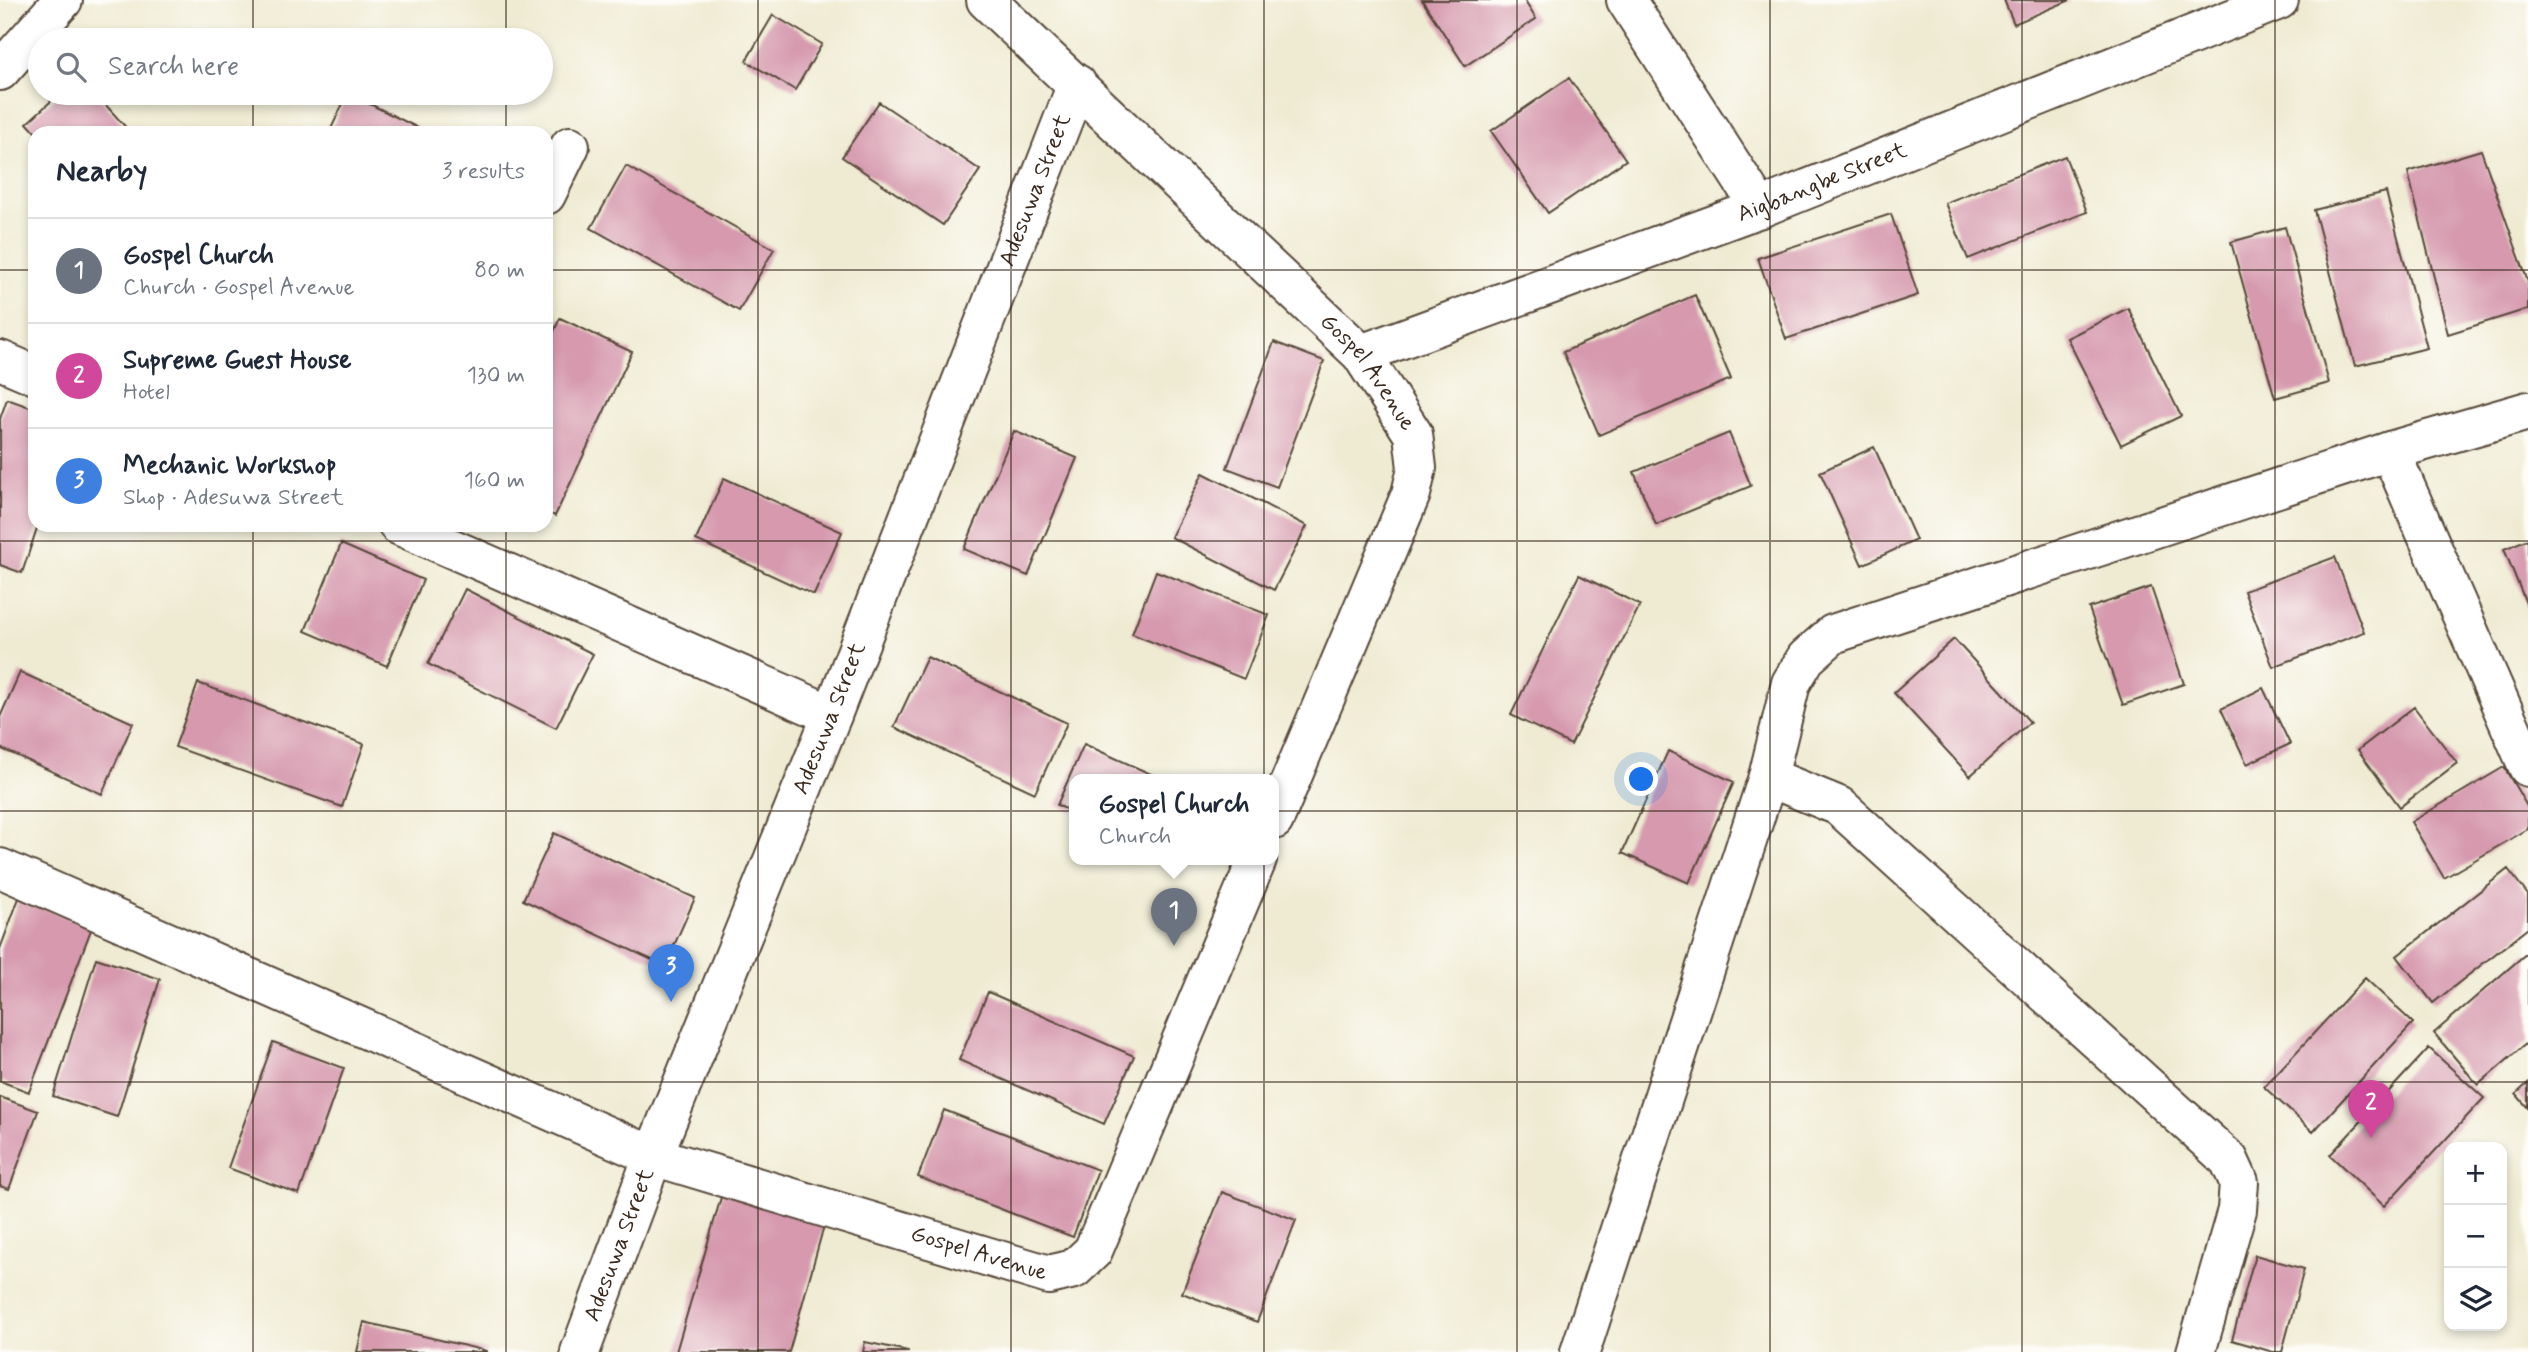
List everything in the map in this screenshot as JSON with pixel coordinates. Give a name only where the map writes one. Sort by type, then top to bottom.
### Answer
[{"type":"street","points":[[38,28],[63,0]]},
{"type":"street","name":"Gospel Avenue","points":[[986,0],[1362,354],[1413,434],[1418,468],[1410,494],[1279,808]]},
{"type":"street","points":[[1626,0],[1760,208]]},
{"type":"street","name":"Aigbangbe Street","points":[[1362,354],[1760,208],[2279,0]]},
{"type":"street","points":[[0,71],[28,39]]},
{"type":"street","name":"Adesuwa Street","points":[[580,1352],[653,1156],[832,715],[1077,84]]},
{"type":"street","points":[[553,181],[570,146]]},
{"type":"street","points":[[0,360],[28,372]]},
{"type":"street","points":[[1580,1352],[1768,777],[1791,683],[1806,658],[1833,634],[2390,451],[2528,411]]},
{"type":"street","points":[[2390,451],[2528,767]]},
{"type":"street","points":[[414,532],[832,715]]},
{"type":"street","points":[[1768,777],[1839,806],[2228,1160],[2239,1182],[2237,1210],[2196,1352]]},
{"type":"street","name":"Gospel Avenue","points":[[0,868],[653,1156],[1049,1275],[1074,1269],[1093,1251],[1255,865]]},
{"type":"building","points":[[1422,0],[1524,0],[1536,19],[1465,66]]},
{"type":"building","points":[[2004,0],[2070,0],[2014,24]]},
{"type":"building","points":[[773,15],[822,44],[795,90],[746,61]]},
{"type":"building","points":[[1569,78],[1626,160],[1548,213],[1491,131]]},
{"type":"building","points":[[879,102],[980,170],[943,225],[842,157]]},
{"type":"building","points":[[47,105],[106,105],[125,126],[30,126],[27,123]]},
{"type":"building","points":[[342,105],[372,105],[414,126],[332,126]]},
{"type":"building","points":[[2481,150],[2528,282],[2528,309],[2448,334],[2408,172]]},
{"type":"building","points":[[2065,156],[2087,212],[1968,259],[1945,203]]},
{"type":"building","points":[[626,166],[774,249],[739,311],[591,228]]},
{"type":"building","points":[[2386,192],[2427,348],[2355,366],[2314,210]]},
{"type":"building","points":[[1891,214],[1918,295],[1786,339],[1758,258]]},
{"type":"building","points":[[2285,227],[2329,383],[2275,398],[2231,242]]},
{"type":"building","points":[[1695,295],[1731,379],[1599,435],[1563,352]]},
{"type":"building","points":[[2128,308],[2181,416],[2121,445],[2067,338]]},
{"type":"building","points":[[560,318],[632,352],[555,516],[553,515],[553,334]]},
{"type":"building","points":[[1274,342],[1324,361],[1277,487],[1227,468]]},
{"type":"building","points":[[7,399],[28,406],[28,532],[36,532],[22,573],[0,565],[0,419]]},
{"type":"building","points":[[1014,431],[1077,458],[1028,576],[964,549]]},
{"type":"building","points":[[1729,433],[1751,486],[1656,525],[1634,472]]},
{"type":"building","points":[[1874,447],[1916,540],[1862,565],[1820,472]]},
{"type":"building","points":[[1203,473],[1307,526],[1274,590],[1171,537]]},
{"type":"building","points":[[724,478],[842,532],[814,595],[696,540]]},
{"type":"building","points":[[2528,539],[2528,608],[2504,549]]},
{"type":"building","points":[[341,544],[423,580],[387,666],[305,631]]},
{"type":"building","points":[[2335,557],[2364,632],[2273,667],[2244,591]]},
{"type":"building","points":[[1156,571],[1269,615],[1244,679],[1132,634]]},
{"type":"building","points":[[1579,575],[1640,605],[1571,745],[1511,715]]},
{"type":"building","points":[[2151,587],[2184,684],[2123,705],[2089,608]]},
{"type":"building","points":[[465,589],[593,654],[556,728],[428,664]]},
{"type":"building","points":[[1954,639],[2030,722],[1970,776],[1894,693]]},
{"type":"building","points":[[927,657],[1067,723],[1035,793],[894,727]]},
{"type":"building","points":[[20,672],[133,723],[102,794],[0,748],[0,717]]},
{"type":"building","points":[[198,683],[364,744],[342,807],[175,747]]},
{"type":"building","points":[[2263,688],[2290,744],[2247,764],[2221,709]]},
{"type":"building","points":[[2414,707],[2457,763],[2400,807],[2358,750]]},
{"type":"building","points":[[1084,744],[1151,774],[1071,774]]},
{"type":"building","points":[[1668,751],[1734,782],[1689,883],[1622,853]]},
{"type":"building","points":[[2504,767],[2528,808],[2528,829],[2444,878],[2411,822]]},
{"type":"building","points":[[1069,778],[1069,811],[1057,805]]},
{"type":"building","points":[[554,833],[695,898],[665,966],[523,900]]},
{"type":"building","points":[[2508,869],[2528,895],[2528,928],[2433,1003],[2397,956]]},
{"type":"building","points":[[19,898],[92,927],[29,1092],[0,1081],[0,949]]},
{"type":"building","points":[[2528,952],[2528,1042],[2478,1085],[2434,1033]]},
{"type":"building","points":[[96,958],[160,979],[117,1117],[53,1096]]},
{"type":"building","points":[[2365,978],[2413,1023],[2313,1132],[2264,1087]]},
{"type":"building","points":[[988,992],[1134,1056],[1104,1124],[959,1060]]},
{"type":"building","points":[[273,1042],[344,1068],[299,1194],[228,1168]]},
{"type":"building","points":[[2429,1048],[2484,1098],[2384,1206],[2330,1155]]},
{"type":"building","points":[[2528,1083],[2528,1108],[2516,1094]]},
{"type":"building","points":[[0,1097],[38,1111],[9,1189],[0,1186]]},
{"type":"building","points":[[944,1110],[1098,1170],[1073,1237],[918,1177]]},
{"type":"building","points":[[724,1187],[825,1222],[789,1352],[676,1352]]},
{"type":"building","points":[[1222,1192],[1296,1220],[1257,1322],[1182,1293]]},
{"type":"building","points":[[2255,1255],[2304,1269],[2282,1352],[2273,1352],[2232,1340]]},
{"type":"building","points":[[364,1322],[487,1351],[487,1352],[357,1352]]},
{"type":"building","points":[[865,1342],[908,1351],[908,1352],[863,1352]]},
{"type":"place","name":"Gospel Church","points":[[1174,946]]},
{"type":"place","name":"Mechanic Workshop","points":[[671,1002]]},
{"type":"place","name":"Supreme Guest House","points":[[2371,1138]]}]
